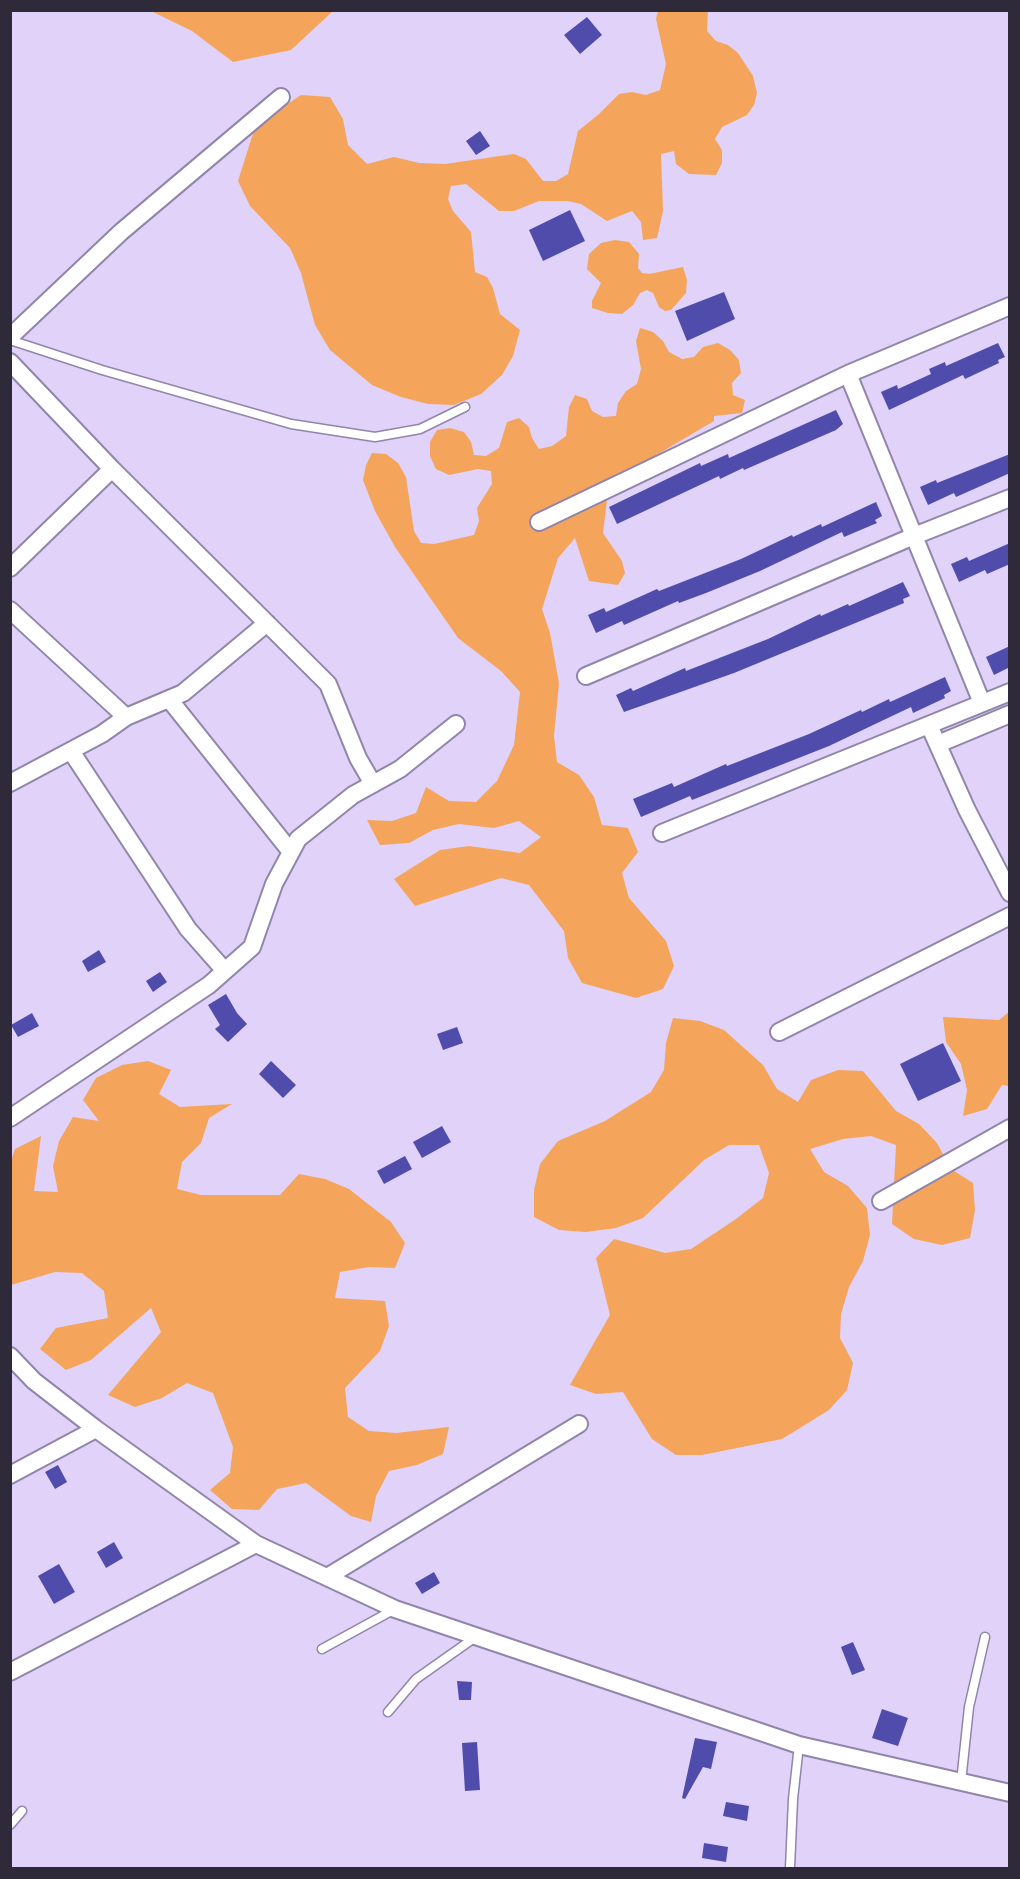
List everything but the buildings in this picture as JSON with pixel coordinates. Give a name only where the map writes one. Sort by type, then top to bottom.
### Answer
[{"type":"street","points":[[10,338],[121,232],[281,97]]},
{"type":"street","points":[[539,522],[848,374],[1010,306]]},
{"type":"street","points":[[10,362],[111,469],[328,684],[358,758],[373,784]]},
{"type":"street","points":[[848,374],[982,703]]},
{"type":"street","points":[[10,568],[111,469]]},
{"type":"street","points":[[586,676],[914,536],[1010,498]]},
{"type":"street","points":[[10,610],[126,717]]},
{"type":"street","points":[[10,783],[71,751],[126,717],[183,693],[215,669],[267,623]]},
{"type":"street","points":[[662,833],[1010,692]]},
{"type":"street","points":[[169,699],[291,852]]},
{"type":"street","points":[[938,744],[1010,714]]},
{"type":"street","points":[[12,1113],[209,986],[252,947],[274,884],[298,839],[353,795],[400,769],[456,724]]},
{"type":"street","points":[[930,724],[967,810],[1010,893]]},
{"type":"street","points":[[71,751],[188,929],[225,971]]},
{"type":"street","points":[[779,1032],[1010,916]]},
{"type":"street","points":[[881,1201],[1010,1128]]},
{"type":"street","points":[[10,1356],[34,1381],[96,1429],[256,1544],[395,1609],[799,1745],[1010,1793]]},
{"type":"street","points":[[327,1577],[579,1424]]},
{"type":"street","points":[[10,1474],[96,1429]]},
{"type":"street","points":[[10,1672],[256,1544]]},
{"type":"lane","points":[[10,338],[102,370],[291,424],[375,437],[420,429],[465,407]]},
{"type":"lane","points":[[322,1649],[395,1609]]},
{"type":"lane","points":[[388,1712],[416,1679],[477,1635]]},
{"type":"lane","points":[[961,1782],[969,1707],[985,1637]]},
{"type":"lane","points":[[790,1869],[793,1799],[799,1745]]},
{"type":"lane","points":[[10,1825],[22,1811]]},
{"type":"shaded area","points":[[151,11],[333,11],[291,50],[233,62],[192,31]]},
{"type":"shaded area","points":[[658,11],[708,11],[707,31],[716,41],[728,45],[738,53],[753,76],[757,93],[754,105],[747,115],[722,127],[715,139],[722,150],[722,163],[716,175],[689,174],[676,164],[674,151],[661,154],[663,211],[657,238],[643,240],[641,222],[632,211],[607,221],[581,204],[567,201],[539,201],[514,211],[499,211],[466,184],[451,186],[448,199],[453,211],[471,232],[475,272],[487,277],[493,288],[500,314],[520,330],[513,356],[502,375],[481,394],[454,405],[428,404],[401,397],[372,385],[330,350],[315,325],[301,273],[290,248],[250,206],[238,181],[254,130],[301,95],[330,97],[343,119],[348,145],[367,164],[394,157],[419,163],[445,164],[514,154],[526,159],[543,181],[556,181],[568,174],[578,131],[619,94],[632,92],[646,95],[660,90],[666,64],[656,19]]},
{"type":"shaded area","points":[[615,240],[629,242],[639,254],[638,268],[642,273],[649,274],[683,267],[687,280],[686,293],[671,310],[665,311],[659,307],[653,293],[647,290],[640,293],[633,305],[622,314],[592,308],[592,301],[601,283],[587,269],[589,254],[601,243]]},
{"type":"shaded area","points":[[640,328],[653,332],[663,341],[669,352],[682,359],[694,357],[703,347],[718,343],[730,350],[739,360],[741,373],[732,383],[733,395],[745,400],[742,413],[714,416],[714,421],[609,483],[603,533],[622,561],[625,573],[618,585],[589,581],[575,538],[558,558],[542,609],[550,633],[559,683],[554,736],[557,762],[579,775],[594,797],[602,825],[628,828],[638,852],[622,873],[629,898],[666,941],[674,966],[663,989],[636,998],[582,983],[568,958],[564,931],[529,885],[501,878],[415,906],[394,879],[440,850],[469,846],[520,853],[541,837],[519,821],[494,828],[459,824],[433,830],[409,843],[380,845],[367,820],[392,821],[416,813],[426,787],[449,801],[476,802],[497,781],[514,745],[520,692],[501,671],[458,638],[395,547],[375,511],[363,480],[366,465],[372,453],[386,454],[398,463],[406,477],[414,531],[421,543],[434,544],[474,535],[479,521],[477,508],[492,484],[491,471],[478,469],[449,475],[436,469],[430,456],[430,442],[437,430],[450,428],[464,432],[471,442],[474,455],[486,456],[499,448],[507,422],[519,418],[529,427],[532,438],[539,449],[552,446],[566,436],[569,407],[575,395],[587,399],[592,411],[603,417],[616,416],[618,403],[626,391],[637,384],[641,369],[636,341]]},
{"type":"shaded area","points":[[1009,1012],[1009,1086],[1002,1085],[987,1109],[963,1116],[967,1090],[961,1064],[946,1042],[943,1017],[999,1020]]},
{"type":"shaded area","points":[[673,1018],[700,1021],[724,1030],[763,1065],[777,1089],[798,1102],[811,1080],[838,1070],[863,1071],[896,1111],[919,1124],[937,1143],[951,1169],[973,1183],[975,1210],[970,1238],[942,1245],[914,1239],[892,1224],[896,1145],[871,1136],[843,1139],[810,1149],[824,1172],[848,1186],[867,1208],[870,1235],[863,1261],[849,1287],[841,1314],[840,1338],[853,1363],[847,1390],[829,1410],[782,1439],[702,1455],[676,1455],[652,1439],[623,1392],[596,1394],[570,1385],[610,1315],[596,1258],[614,1239],[665,1253],[691,1249],[736,1219],[763,1198],[769,1173],[759,1145],[729,1145],[704,1160],[643,1218],[616,1228],[586,1232],[559,1230],[534,1217],[534,1190],[540,1164],[558,1141],[605,1121],[651,1092],[664,1070],[666,1043]]},
{"type":"shaded area","points":[[148,1061],[171,1070],[159,1094],[180,1107],[232,1104],[209,1118],[201,1143],[182,1162],[177,1189],[201,1195],[280,1195],[299,1174],[325,1179],[349,1189],[391,1222],[405,1243],[395,1268],[369,1267],[340,1272],[335,1298],[385,1301],[389,1326],[380,1351],[345,1388],[348,1417],[369,1431],[396,1433],[449,1427],[443,1454],[417,1465],[389,1471],[376,1496],[371,1522],[351,1516],[306,1483],[277,1489],[259,1510],[232,1509],[210,1490],[230,1473],[233,1447],[213,1393],[187,1383],[162,1398],[135,1407],[108,1395],[161,1332],[151,1308],[91,1360],[66,1370],[40,1349],[56,1328],[108,1318],[104,1291],[82,1273],[55,1272],[11,1285],[10,1164],[15,1149],[41,1136],[34,1191],[58,1192],[53,1166],[59,1141],[73,1117],[99,1121],[83,1100],[96,1078],[122,1065]]}]
